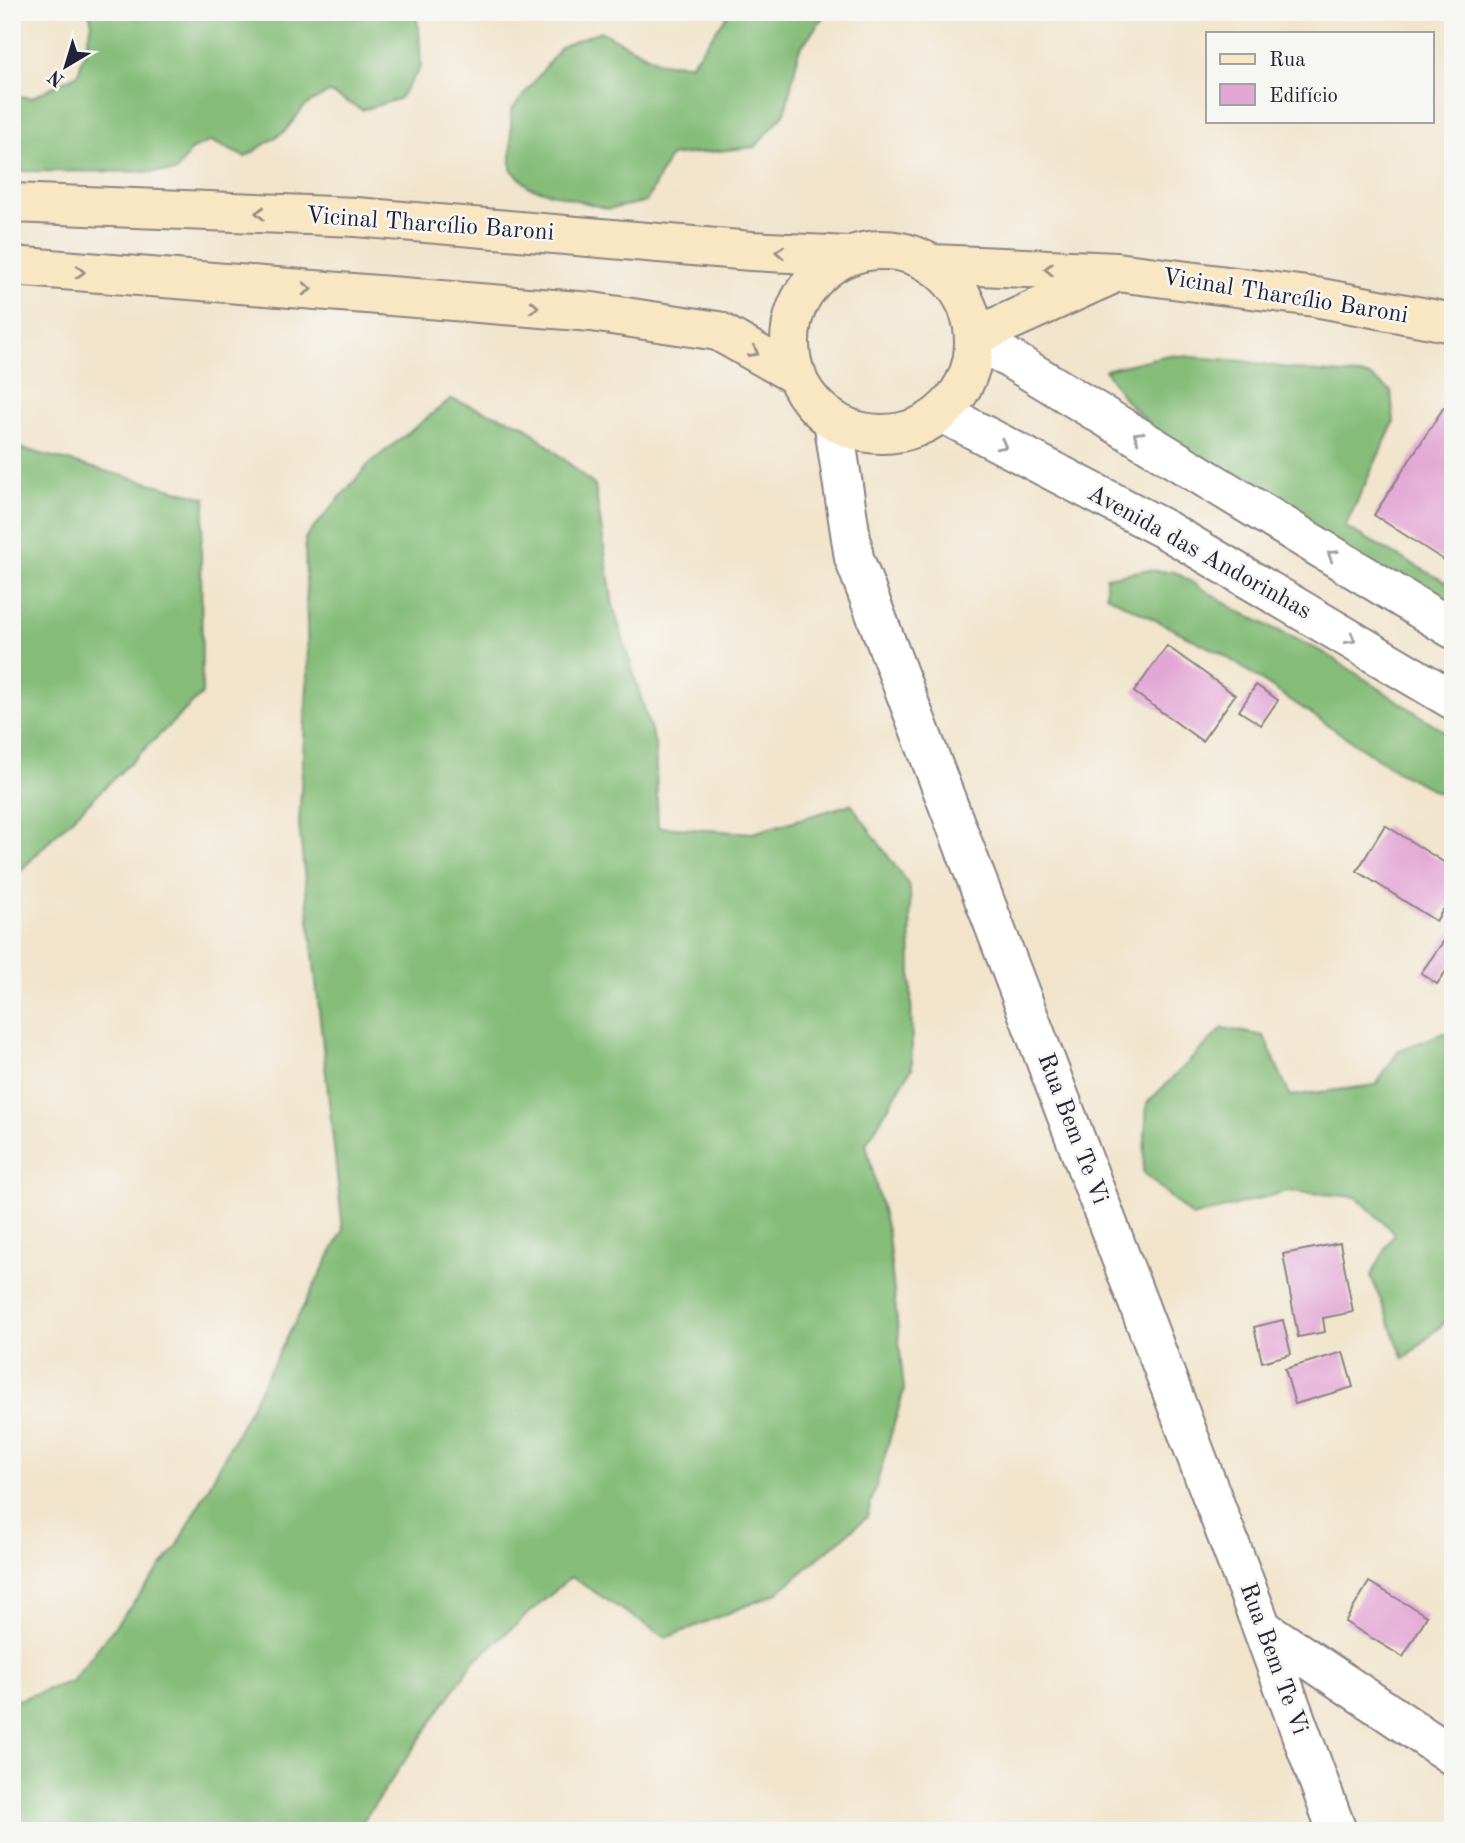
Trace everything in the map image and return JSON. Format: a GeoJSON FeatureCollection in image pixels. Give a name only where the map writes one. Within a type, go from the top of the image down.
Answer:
{"type":"FeatureCollection","features":[{"type":"Feature","properties":{"kind":"main road","name":"Vicinal Tharcílio Baroni"},"geometry":{"type":"LineString","coordinates":[[12,203],[356,217],[751,251],[848,256]]}},
{"type":"Feature","properties":{"kind":"main road"},"geometry":{"type":"LineString","coordinates":[[876,250],[905,253],[932,264],[953,284],[968,308],[974,337],[972,365],[961,391],[942,413],[917,428],[889,434],[859,432],[833,420],[811,401],[797,376],[790,348],[793,319],[804,293],[823,271],[848,256],[876,250]]}},
{"type":"Feature","properties":{"kind":"main road","name":"Vicinal Tharcílio Baroni"},"geometry":{"type":"LineString","coordinates":[[932,264],[1117,272],[1315,297],[1453,323]]}},
{"type":"Feature","properties":{"kind":"main road"},"geometry":{"type":"LineString","coordinates":[[12,267],[592,312],[718,331],[797,376]]}},
{"type":"Feature","properties":{"kind":"main road"},"geometry":{"type":"LineString","coordinates":[[974,337],[1117,272]]}},
{"type":"Feature","properties":{"kind":"street"},"geometry":{"type":"LineString","coordinates":[[974,337],[1453,629]]}},
{"type":"Feature","properties":{"kind":"street","name":"Avenida das Andorinhas"},"geometry":{"type":"LineString","coordinates":[[942,413],[1166,530],[1453,700]]}},
{"type":"Feature","properties":{"kind":"street","name":"Rua Bem Te Vi"},"geometry":{"type":"LineString","coordinates":[[833,420],[854,558],[1337,1831]]}},
{"type":"Feature","properties":{"kind":"street"},"geometry":{"type":"LineString","coordinates":[[1262,1628],[1453,1756]]}},
{"type":"Feature","properties":{"kind":"green space"},"geometry":{"type":"Polygon","coordinates":[[[89,12],[415,12],[419,28],[421,67],[399,99],[362,110],[329,92],[305,106],[285,131],[245,157],[211,141],[192,149],[176,172],[12,171],[12,95],[31,98],[78,74],[92,23],[89,12]]]}},
{"type":"Feature","properties":{"kind":"green space"},"geometry":{"type":"Polygon","coordinates":[[[730,12],[827,12],[799,50],[785,113],[755,147],[670,156],[646,202],[608,209],[529,187],[511,169],[511,111],[562,46],[600,31],[661,63],[691,64],[730,12]]]}},
{"type":"Feature","properties":{"kind":"green space"},"geometry":{"type":"Polygon","coordinates":[[[1168,355],[1369,376],[1391,391],[1394,422],[1345,527],[1453,586],[1453,618],[1163,438],[1126,401],[1105,370],[1168,355]]]}},
{"type":"Feature","properties":{"kind":"green space"},"geometry":{"type":"Polygon","coordinates":[[[451,399],[524,425],[595,486],[613,606],[655,744],[658,827],[753,833],[851,804],[910,887],[912,1068],[866,1144],[888,1235],[904,1390],[867,1517],[776,1594],[666,1638],[571,1577],[474,1661],[356,1831],[12,1831],[12,1702],[72,1681],[177,1547],[343,1231],[299,825],[308,670],[305,538],[369,464],[451,399]]]}},
{"type":"Feature","properties":{"kind":"green space"},"geometry":{"type":"Polygon","coordinates":[[[12,446],[206,498],[201,544],[202,694],[12,880],[12,446]]]}},
{"type":"Feature","properties":{"kind":"green space"},"geometry":{"type":"Polygon","coordinates":[[[1145,570],[1175,572],[1240,612],[1325,653],[1453,737],[1453,800],[1398,772],[1222,654],[1106,595],[1106,577],[1145,570]]]}},
{"type":"Feature","properties":{"kind":"green space"},"geometry":{"type":"Polygon","coordinates":[[[1223,1028],[1264,1036],[1290,1096],[1376,1085],[1399,1050],[1453,1030],[1453,1315],[1404,1359],[1371,1276],[1394,1233],[1357,1197],[1287,1191],[1192,1217],[1143,1172],[1147,1103],[1223,1028]]]}},
{"type":"Feature","properties":{"kind":"building"},"geometry":{"type":"Polygon","coordinates":[[[1444,407],[1453,412],[1453,566],[1374,515],[1444,407]]]}},
{"type":"Feature","properties":{"kind":"building"},"geometry":{"type":"Polygon","coordinates":[[[1167,646],[1235,695],[1202,741],[1134,692],[1167,646]]]}},
{"type":"Feature","properties":{"kind":"building"},"geometry":{"type":"Polygon","coordinates":[[[1256,685],[1278,700],[1261,725],[1239,711],[1256,685]]]}},
{"type":"Feature","properties":{"kind":"building"},"geometry":{"type":"Polygon","coordinates":[[[1385,825],[1453,868],[1453,894],[1436,921],[1357,871],[1385,825]]]}},
{"type":"Feature","properties":{"kind":"building"},"geometry":{"type":"Polygon","coordinates":[[[1453,928],[1453,961],[1437,984],[1421,973],[1453,928]]]}},
{"type":"Feature","properties":{"kind":"building"},"geometry":{"type":"Polygon","coordinates":[[[1340,1243],[1353,1312],[1323,1318],[1325,1332],[1298,1337],[1283,1254],[1340,1243]]]}},
{"type":"Feature","properties":{"kind":"building"},"geometry":{"type":"Polygon","coordinates":[[[1283,1320],[1291,1354],[1262,1362],[1254,1327],[1283,1320]]]}},
{"type":"Feature","properties":{"kind":"building"},"geometry":{"type":"Polygon","coordinates":[[[1343,1352],[1353,1387],[1295,1404],[1285,1369],[1343,1352]]]}},
{"type":"Feature","properties":{"kind":"building"},"geometry":{"type":"Polygon","coordinates":[[[1369,1582],[1427,1616],[1403,1657],[1345,1622],[1369,1582]]]}}]}
